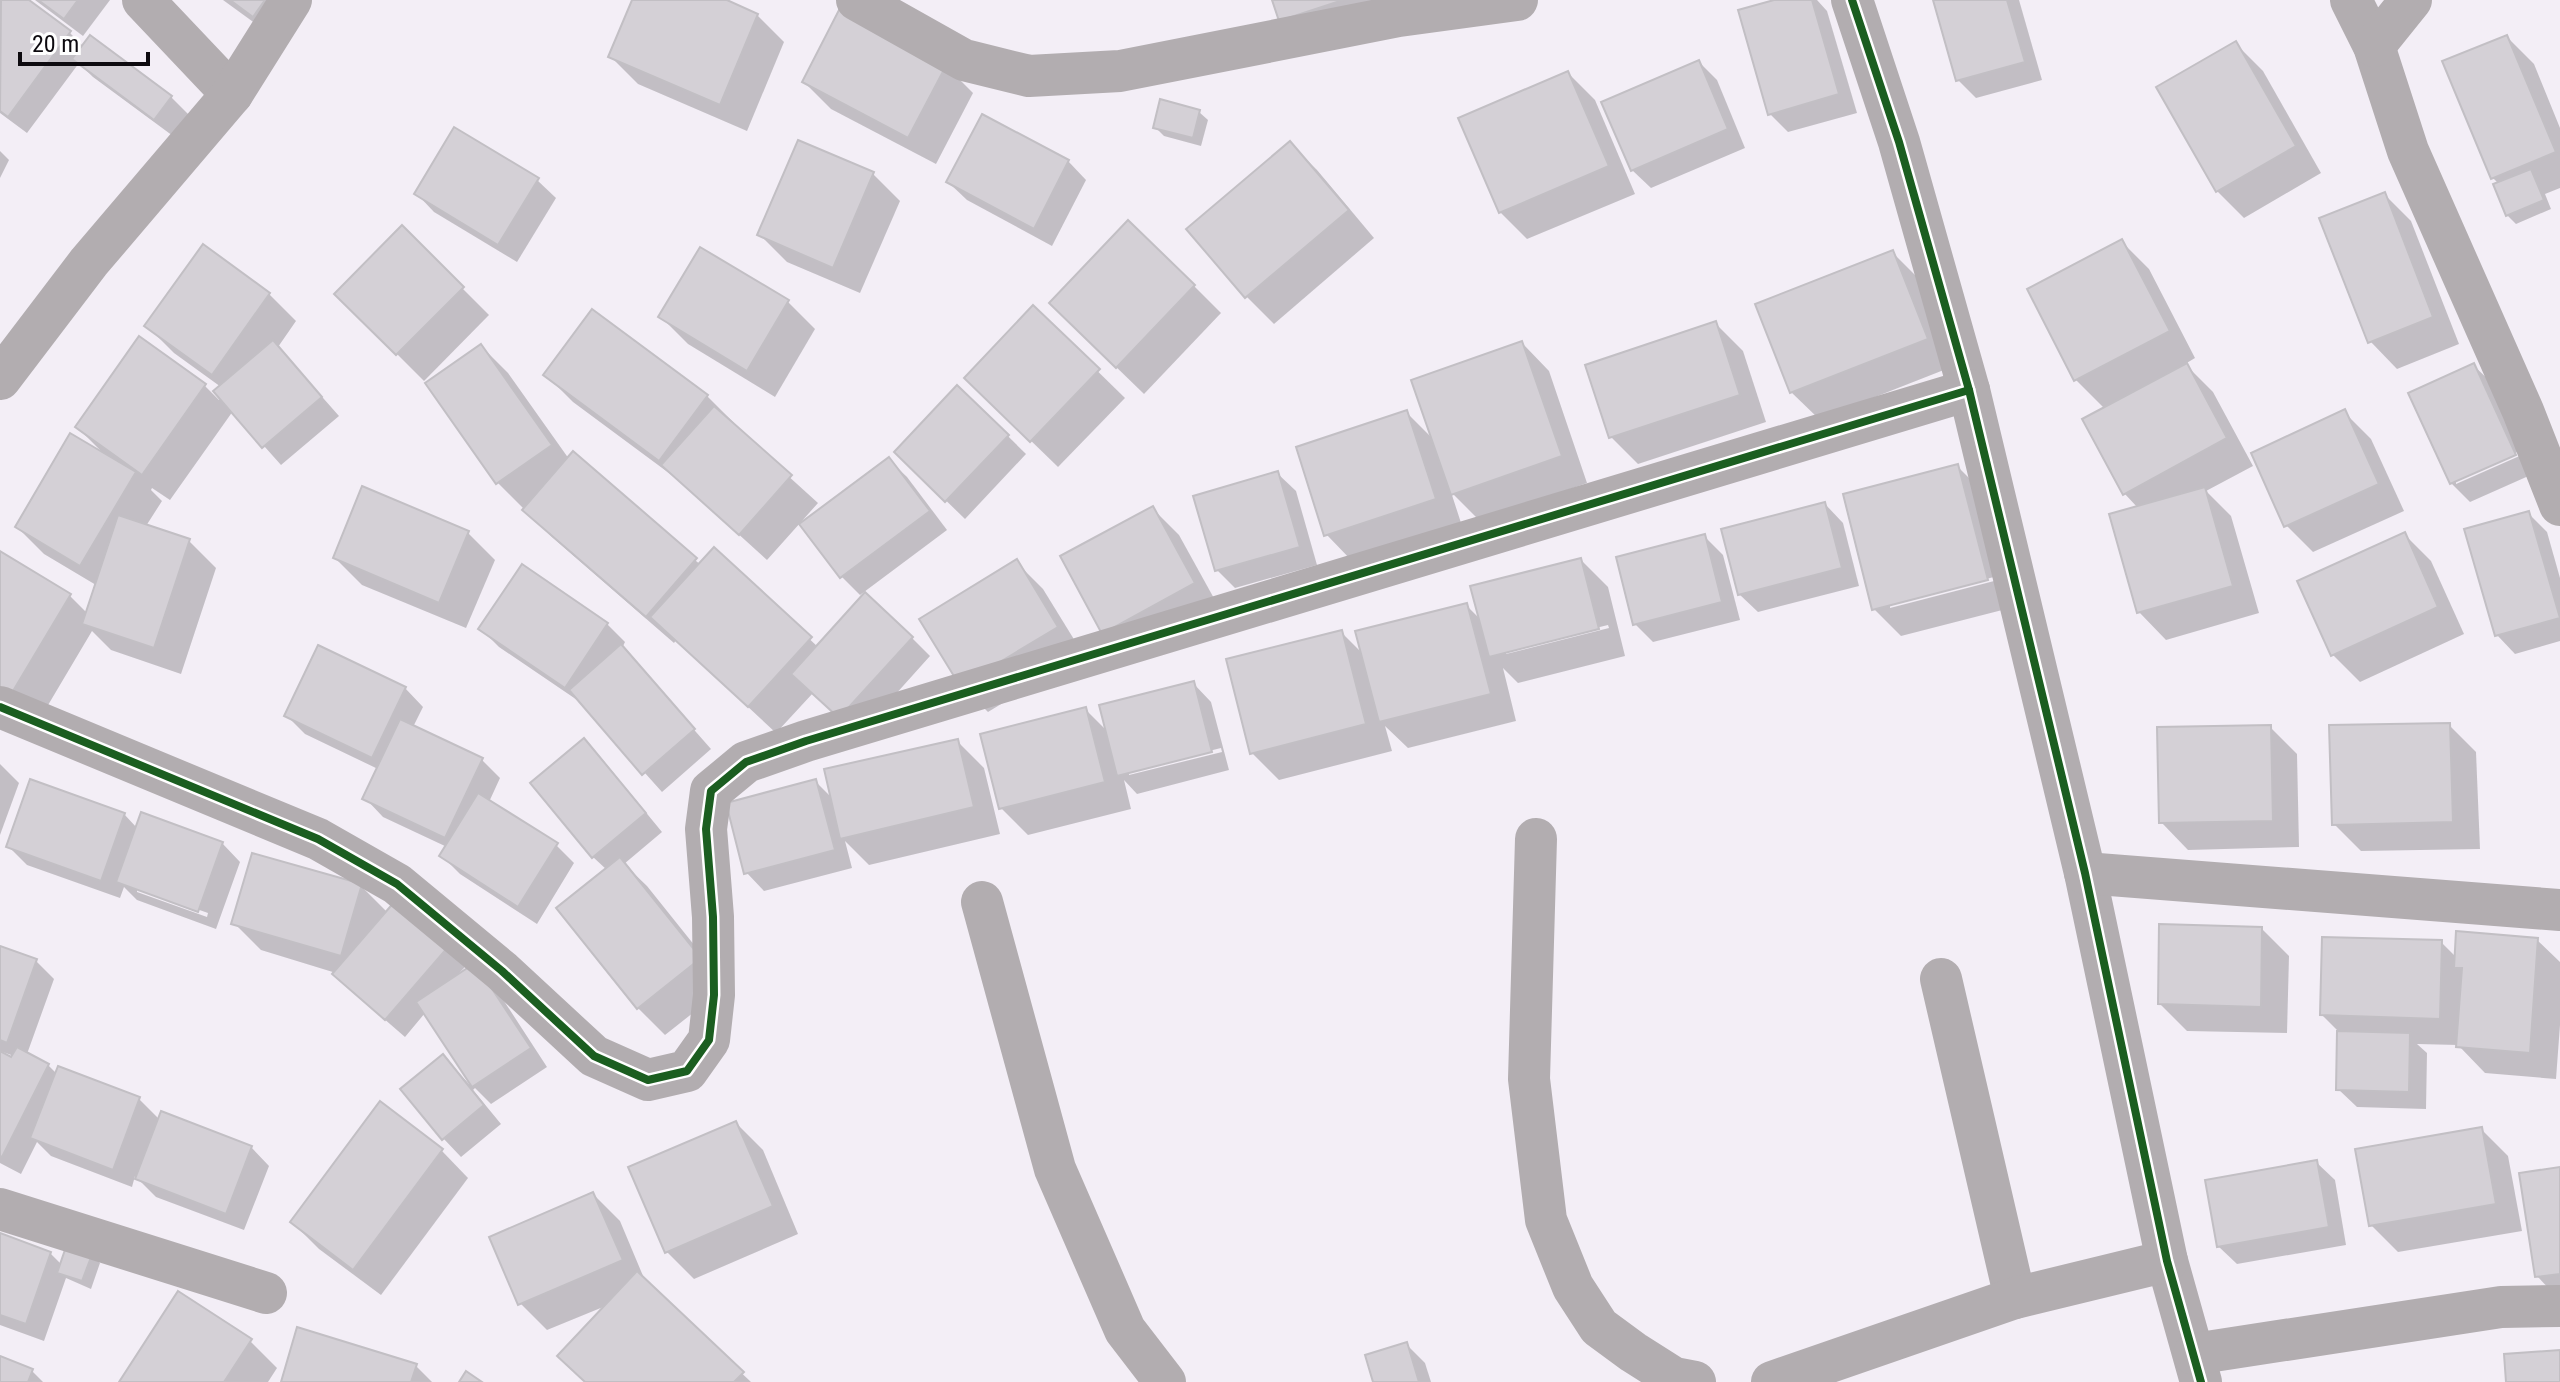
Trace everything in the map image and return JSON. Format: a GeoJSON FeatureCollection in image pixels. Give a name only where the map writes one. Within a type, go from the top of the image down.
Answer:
{"type":"FeatureCollection","features":[{"type":"Feature","properties":{"kind":"street"},"geometry":{"type":"LineString","coordinates":[[143,0],[232,94]]}},
{"type":"Feature","properties":{"kind":"street"},"geometry":{"type":"LineString","coordinates":[[0,379],[89,262],[232,94],[291,0]]}},
{"type":"Feature","properties":{"kind":"street"},"geometry":{"type":"LineString","coordinates":[[857,0],[964,60],[1029,76],[1120,71],[1399,16],[1517,0]]}},
{"type":"Feature","properties":{"kind":"street"},"geometry":{"type":"LineString","coordinates":[[1852,0],[1899,142],[1969,390],[2085,873],[2167,1261],[2198,1368],[2501,1307],[2560,1306]]}},
{"type":"Feature","properties":{"kind":"street"},"geometry":{"type":"LineString","coordinates":[[2351,0],[2374,46],[2408,151],[2523,411],[2560,505]]}},
{"type":"Feature","properties":{"kind":"street"},"geometry":{"type":"LineString","coordinates":[[2374,46],[2411,0]]}},
{"type":"Feature","properties":{"kind":"street"},"geometry":{"type":"LineString","coordinates":[[0,707],[318,839],[397,884],[502,971],[594,1056],[648,1080],[687,1071],[709,1040],[714,995],[713,917],[706,829],[711,791],[746,762],[806,741],[1969,390]]}},
{"type":"Feature","properties":{"kind":"street"},"geometry":{"type":"LineString","coordinates":[[1536,839],[1529,1079],[1546,1220],[1573,1287],[1599,1327],[1674,1378],[1695,1382]]}},
{"type":"Feature","properties":{"kind":"street"},"geometry":{"type":"LineString","coordinates":[[2085,873],[2560,910]]}},
{"type":"Feature","properties":{"kind":"street"},"geometry":{"type":"LineString","coordinates":[[982,902],[1055,1169],[1125,1330],[1165,1382]]}},
{"type":"Feature","properties":{"kind":"street"},"geometry":{"type":"LineString","coordinates":[[1941,979],[2015,1298]]}},
{"type":"Feature","properties":{"kind":"street"},"geometry":{"type":"LineString","coordinates":[[0,1209],[266,1293]]}},
{"type":"Feature","properties":{"kind":"street"},"geometry":{"type":"LineString","coordinates":[[1772,1382],[2015,1298],[2167,1261]]}},
{"type":"Feature","properties":{"kind":"building"},"geometry":{"type":"Polygon","coordinates":[[[1,0],[29,0],[71,31],[8,117],[0,111],[1,0]]]}},
{"type":"Feature","properties":{"kind":"building"},"geometry":{"type":"Polygon","coordinates":[[[38,0],[78,0],[64,19],[38,0]]]}},
{"type":"Feature","properties":{"kind":"building"},"geometry":{"type":"Polygon","coordinates":[[[230,0],[265,0],[253,17],[230,0]]]}},
{"type":"Feature","properties":{"kind":"building"},"geometry":{"type":"Polygon","coordinates":[[[632,0],[727,0],[758,14],[720,105],[608,57],[632,0]]]}},
{"type":"Feature","properties":{"kind":"building"},"geometry":{"type":"Polygon","coordinates":[[[1272,0],[1343,0],[1279,21],[1272,0]]]}},
{"type":"Feature","properties":{"kind":"building"},"geometry":{"type":"Polygon","coordinates":[[[1774,0],[1812,0],[1839,94],[1768,115],[1738,10],[1774,0]]]}},
{"type":"Feature","properties":{"kind":"building"},"geometry":{"type":"Polygon","coordinates":[[[1933,0],[2007,0],[2025,62],[1956,81],[1933,0]]]}},
{"type":"Feature","properties":{"kind":"building"},"geometry":{"type":"Polygon","coordinates":[[[840,8],[947,64],[908,138],[802,82],[840,8]]]}},
{"type":"Feature","properties":{"kind":"building"},"geometry":{"type":"Polygon","coordinates":[[[90,35],[172,96],[154,120],[72,59],[90,35]]]}},
{"type":"Feature","properties":{"kind":"building"},"geometry":{"type":"Polygon","coordinates":[[[2507,35],[2556,152],[2491,179],[2442,61],[2507,35]]]}},
{"type":"Feature","properties":{"kind":"building"},"geometry":{"type":"Polygon","coordinates":[[[2236,41],[2296,146],[2216,192],[2156,87],[2236,41]]]}},
{"type":"Feature","properties":{"kind":"building"},"geometry":{"type":"Polygon","coordinates":[[[1699,60],[1728,129],[1631,171],[1601,102],[1699,60]]]}},
{"type":"Feature","properties":{"kind":"building"},"geometry":{"type":"Polygon","coordinates":[[[1568,71],[1609,166],[1499,213],[1458,118],[1568,71]]]}},
{"type":"Feature","properties":{"kind":"building"},"geometry":{"type":"Polygon","coordinates":[[[1160,99],[1200,110],[1193,138],[1153,128],[1160,99]]]}},
{"type":"Feature","properties":{"kind":"building"},"geometry":{"type":"Polygon","coordinates":[[[982,114],[1069,160],[1034,229],[946,182],[982,114]]]}},
{"type":"Feature","properties":{"kind":"building"},"geometry":{"type":"Polygon","coordinates":[[[454,127],[539,178],[498,245],[414,194],[454,127]]]}},
{"type":"Feature","properties":{"kind":"building"},"geometry":{"type":"Polygon","coordinates":[[[798,140],[874,172],[833,268],[757,235],[798,140]]]}},
{"type":"Feature","properties":{"kind":"building"},"geometry":{"type":"Polygon","coordinates":[[[1290,141],[1349,210],[1245,298],[1186,229],[1290,141]]]}},
{"type":"Feature","properties":{"kind":"building"},"geometry":{"type":"Polygon","coordinates":[[[2531,169],[2544,200],[2506,216],[2493,184],[2531,169]]]}},
{"type":"Feature","properties":{"kind":"building"},"geometry":{"type":"Polygon","coordinates":[[[2385,192],[2433,317],[2368,343],[2319,218],[2385,192]]]}},
{"type":"Feature","properties":{"kind":"building"},"geometry":{"type":"Polygon","coordinates":[[[1128,220],[1195,285],[1116,368],[1049,303],[1128,220]]]}},
{"type":"Feature","properties":{"kind":"building"},"geometry":{"type":"Polygon","coordinates":[[[402,225],[464,287],[396,355],[334,294],[402,225]]]}},
{"type":"Feature","properties":{"kind":"building"},"geometry":{"type":"Polygon","coordinates":[[[2122,239],[2170,331],[2074,381],[2027,289],[2122,239]]]}},
{"type":"Feature","properties":{"kind":"building"},"geometry":{"type":"Polygon","coordinates":[[[203,244],[270,293],[212,375],[144,326],[203,244]]]}},
{"type":"Feature","properties":{"kind":"building"},"geometry":{"type":"Polygon","coordinates":[[[700,247],[789,300],[747,371],[658,317],[700,247]]]}},
{"type":"Feature","properties":{"kind":"building"},"geometry":{"type":"Polygon","coordinates":[[[1893,250],[1928,339],[1790,393],[1755,304],[1893,250]]]}},
{"type":"Feature","properties":{"kind":"building"},"geometry":{"type":"Polygon","coordinates":[[[1033,305],[1100,369],[1030,442],[964,378],[1033,305]]]}},
{"type":"Feature","properties":{"kind":"building"},"geometry":{"type":"Polygon","coordinates":[[[592,309],[708,395],[659,461],[543,375],[592,309]]]}},
{"type":"Feature","properties":{"kind":"building"},"geometry":{"type":"Polygon","coordinates":[[[1716,321],[1740,395],[1609,438],[1585,365],[1716,321]]]}},
{"type":"Feature","properties":{"kind":"building"},"geometry":{"type":"Polygon","coordinates":[[[139,336],[206,384],[142,475],[75,427],[139,336]]]}},
{"type":"Feature","properties":{"kind":"building"},"geometry":{"type":"Polygon","coordinates":[[[273,340],[322,397],[262,448],[213,391],[273,340]]]}},
{"type":"Feature","properties":{"kind":"building"},"geometry":{"type":"Polygon","coordinates":[[[1522,341],[1562,456],[1451,495],[1411,380],[1522,341]]]}},
{"type":"Feature","properties":{"kind":"building"},"geometry":{"type":"Polygon","coordinates":[[[481,344],[552,445],[496,484],[425,383],[481,344]]]}},
{"type":"Feature","properties":{"kind":"building"},"geometry":{"type":"Polygon","coordinates":[[[2187,363],[2227,438],[2123,495],[2082,419],[2187,363]]]}},
{"type":"Feature","properties":{"kind":"building"},"geometry":{"type":"Polygon","coordinates":[[[2474,363],[2516,455],[2450,484],[2408,393],[2474,363]]]}},
{"type":"Feature","properties":{"kind":"building"},"geometry":{"type":"Polygon","coordinates":[[[957,385],[1009,435],[945,502],[894,452],[957,385]]]}},
{"type":"Feature","properties":{"kind":"building"},"geometry":{"type":"Polygon","coordinates":[[[714,406],[792,475],[739,535],[661,465],[714,406]]]}},
{"type":"Feature","properties":{"kind":"building"},"geometry":{"type":"Polygon","coordinates":[[[2345,409],[2379,484],[2284,527],[2251,453],[2345,409]]]}},
{"type":"Feature","properties":{"kind":"building"},"geometry":{"type":"Polygon","coordinates":[[[1407,410],[1436,499],[1324,536],[1296,447],[1407,410]]]}},
{"type":"Feature","properties":{"kind":"building"},"geometry":{"type":"Polygon","coordinates":[[[70,433],[136,472],[80,566],[15,527],[70,433]]]}},
{"type":"Feature","properties":{"kind":"building"},"geometry":{"type":"Polygon","coordinates":[[[573,451],[697,558],[646,617],[522,510],[573,451]]]}},
{"type":"Feature","properties":{"kind":"building"},"geometry":{"type":"Polygon","coordinates":[[[889,457],[930,511],[840,578],[799,524],[889,457]]]}},
{"type":"Feature","properties":{"kind":"building"},"geometry":{"type":"Polygon","coordinates":[[[1958,464],[1988,580],[1872,610],[1843,494],[1958,464]]]}},
{"type":"Feature","properties":{"kind":"building"},"geometry":{"type":"Polygon","coordinates":[[[1278,471],[1300,547],[1215,571],[1193,496],[1278,471]]]}},
{"type":"Feature","properties":{"kind":"building"},"geometry":{"type":"Polygon","coordinates":[[[362,486],[469,531],[439,603],[333,558],[362,486]]]}},
{"type":"Feature","properties":{"kind":"building"},"geometry":{"type":"Polygon","coordinates":[[[2205,487],[2233,586],[2137,613],[2109,514],[2205,487]]]}},
{"type":"Feature","properties":{"kind":"building"},"geometry":{"type":"Polygon","coordinates":[[[1825,502],[1842,568],[1738,595],[1721,529],[1825,502]]]}},
{"type":"Feature","properties":{"kind":"building"},"geometry":{"type":"Polygon","coordinates":[[[1153,506],[1195,583],[1102,634],[1060,556],[1153,506]]]}},
{"type":"Feature","properties":{"kind":"building"},"geometry":{"type":"Polygon","coordinates":[[[2529,511],[2560,618],[2495,636],[2464,529],[2529,511]]]}},
{"type":"Feature","properties":{"kind":"building"},"geometry":{"type":"Polygon","coordinates":[[[118,515],[190,539],[154,648],[82,624],[118,515]]]}},
{"type":"Feature","properties":{"kind":"building"},"geometry":{"type":"Polygon","coordinates":[[[2405,532],[2438,607],[2331,656],[2297,581],[2405,532]]]}},
{"type":"Feature","properties":{"kind":"building"},"geometry":{"type":"Polygon","coordinates":[[[1705,534],[1722,602],[1633,625],[1616,557],[1705,534]]]}},
{"type":"Feature","properties":{"kind":"building"},"geometry":{"type":"Polygon","coordinates":[[[714,547],[812,637],[748,707],[650,617],[714,547]]]}},
{"type":"Feature","properties":{"kind":"building"},"geometry":{"type":"Polygon","coordinates":[[[0,551],[71,594],[10,696],[0,690],[0,551]]]}},
{"type":"Feature","properties":{"kind":"building"},"geometry":{"type":"Polygon","coordinates":[[[1581,558],[1599,629],[1489,657],[1470,586],[1581,558]]]}},
{"type":"Feature","properties":{"kind":"building"},"geometry":{"type":"Polygon","coordinates":[[[1017,559],[1058,627],[960,686],[919,619],[1017,559]]]}},
{"type":"Feature","properties":{"kind":"building"},"geometry":{"type":"Polygon","coordinates":[[[522,564],[608,623],[565,688],[478,629],[522,564]]]}},
{"type":"Feature","properties":{"kind":"building"},"geometry":{"type":"Polygon","coordinates":[[[865,592],[913,637],[839,718],[791,674],[865,592]]]}},
{"type":"Feature","properties":{"kind":"building"},"geometry":{"type":"Polygon","coordinates":[[[1467,603],[1491,694],[1379,722],[1355,631],[1467,603]]]}},
{"type":"Feature","properties":{"kind":"building"},"geometry":{"type":"Polygon","coordinates":[[[1342,630],[1366,724],[1250,754],[1226,659],[1342,630]]]}},
{"type":"Feature","properties":{"kind":"building"},"geometry":{"type":"Polygon","coordinates":[[[621,644],[695,729],[642,775],[569,690],[621,644]]]}},
{"type":"Feature","properties":{"kind":"building"},"geometry":{"type":"Polygon","coordinates":[[[318,645],[406,687],[372,758],[284,716],[318,645]]]}},
{"type":"Feature","properties":{"kind":"building"},"geometry":{"type":"Polygon","coordinates":[[[1194,681],[1212,752],[1117,776],[1099,705],[1194,681]]]}},
{"type":"Feature","properties":{"kind":"building"},"geometry":{"type":"Polygon","coordinates":[[[1086,707],[1105,782],[999,809],[980,734],[1086,707]]]}},
{"type":"Feature","properties":{"kind":"building"},"geometry":{"type":"Polygon","coordinates":[[[400,719],[483,758],[445,838],[362,799],[400,719]]]}},
{"type":"Feature","properties":{"kind":"building"},"geometry":{"type":"Polygon","coordinates":[[[2450,723],[2453,822],[2332,825],[2329,725],[2450,723]]]}},
{"type":"Feature","properties":{"kind":"building"},"geometry":{"type":"Polygon","coordinates":[[[2271,725],[2273,821],[2159,823],[2157,727],[2271,725]]]}},
{"type":"Feature","properties":{"kind":"building"},"geometry":{"type":"Polygon","coordinates":[[[584,738],[646,813],[592,858],[530,783],[584,738]]]}},
{"type":"Feature","properties":{"kind":"building"},"geometry":{"type":"Polygon","coordinates":[[[958,739],[974,807],[840,839],[824,769],[958,739]]]}},
{"type":"Feature","properties":{"kind":"building"},"geometry":{"type":"Polygon","coordinates":[[[30,779],[125,813],[101,881],[6,847],[30,779]]]}},
{"type":"Feature","properties":{"kind":"building"},"geometry":{"type":"Polygon","coordinates":[[[816,779],[835,850],[744,874],[726,803],[816,779]]]}},
{"type":"Feature","properties":{"kind":"building"},"geometry":{"type":"Polygon","coordinates":[[[478,793],[558,843],[518,907],[439,856],[478,793]]]}},
{"type":"Feature","properties":{"kind":"building"},"geometry":{"type":"Polygon","coordinates":[[[141,812],[223,842],[198,912],[116,882],[141,812]]]}},
{"type":"Feature","properties":{"kind":"building"},"geometry":{"type":"Polygon","coordinates":[[[252,853],[362,884],[341,956],[231,924],[252,853]]]}},
{"type":"Feature","properties":{"kind":"building"},"geometry":{"type":"Polygon","coordinates":[[[620,857],[701,958],[637,1009],[556,908],[620,857]]]}},
{"type":"Feature","properties":{"kind":"building"},"geometry":{"type":"Polygon","coordinates":[[[396,900],[449,946],[385,1020],[332,974],[396,900]]]}},
{"type":"Feature","properties":{"kind":"building"},"geometry":{"type":"Polygon","coordinates":[[[2159,924],[2262,927],[2261,1007],[2158,1004],[2159,924]]]}},
{"type":"Feature","properties":{"kind":"building"},"geometry":{"type":"Polygon","coordinates":[[[2456,931],[2538,938],[2530,1053],[2456,1047],[2462,968],[2454,968],[2456,931]]]}},
{"type":"Feature","properties":{"kind":"building"},"geometry":{"type":"Polygon","coordinates":[[[2322,937],[2442,940],[2440,1019],[2320,1015],[2322,937]]]}},
{"type":"Feature","properties":{"kind":"building"},"geometry":{"type":"Polygon","coordinates":[[[0,946],[37,959],[7,1043],[0,1040],[0,946]]]}},
{"type":"Feature","properties":{"kind":"building"},"geometry":{"type":"Polygon","coordinates":[[[475,963],[531,1048],[472,1087],[416,1002],[475,963]]]}},
{"type":"Feature","properties":{"kind":"building"},"geometry":{"type":"Polygon","coordinates":[[[2337,1031],[2410,1033],[2409,1092],[2336,1090],[2337,1031]]]}},
{"type":"Feature","properties":{"kind":"building"},"geometry":{"type":"Polygon","coordinates":[[[17,1047],[49,1064],[2,1157],[0,1051],[11,1057],[17,1047]]]}},
{"type":"Feature","properties":{"kind":"building"},"geometry":{"type":"Polygon","coordinates":[[[443,1054],[484,1105],[442,1140],[400,1089],[443,1054]]]}},
{"type":"Feature","properties":{"kind":"building"},"geometry":{"type":"Polygon","coordinates":[[[58,1066],[140,1097],[113,1170],[30,1138],[58,1066]]]}},
{"type":"Feature","properties":{"kind":"building"},"geometry":{"type":"Polygon","coordinates":[[[380,1101],[443,1149],[353,1270],[290,1222],[380,1101]]]}},
{"type":"Feature","properties":{"kind":"building"},"geometry":{"type":"Polygon","coordinates":[[[161,1111],[252,1146],[226,1214],[135,1179],[161,1111]]]}},
{"type":"Feature","properties":{"kind":"building"},"geometry":{"type":"Polygon","coordinates":[[[736,1121],[773,1206],[665,1253],[628,1167],[736,1121]]]}},
{"type":"Feature","properties":{"kind":"building"},"geometry":{"type":"Polygon","coordinates":[[[2482,1127],[2496,1204],[2369,1226],[2355,1149],[2482,1127]]]}},
{"type":"Feature","properties":{"kind":"building"},"geometry":{"type":"Polygon","coordinates":[[[2317,1160],[2329,1227],[2217,1247],[2205,1180],[2317,1160]]]}},
{"type":"Feature","properties":{"kind":"building"},"geometry":{"type":"Polygon","coordinates":[[[2560,1167],[2560,1274],[2535,1277],[2519,1173],[2560,1167]]]}},
{"type":"Feature","properties":{"kind":"building"},"geometry":{"type":"Polygon","coordinates":[[[593,1192],[623,1260],[518,1305],[489,1237],[593,1192]]]}},
{"type":"Feature","properties":{"kind":"building"},"geometry":{"type":"Polygon","coordinates":[[[0,1233],[51,1252],[26,1324],[0,1315],[0,1233]]]}},
{"type":"Feature","properties":{"kind":"building"},"geometry":{"type":"Polygon","coordinates":[[[67,1244],[93,1252],[82,1281],[57,1273],[67,1244]]]}},
{"type":"Feature","properties":{"kind":"building"},"geometry":{"type":"Polygon","coordinates":[[[637,1271],[744,1372],[734,1382],[585,1382],[557,1356],[637,1271]]]}},
{"type":"Feature","properties":{"kind":"building"},"geometry":{"type":"Polygon","coordinates":[[[178,1291],[252,1339],[224,1382],[119,1382],[178,1291]]]}},
{"type":"Feature","properties":{"kind":"building"},"geometry":{"type":"Polygon","coordinates":[[[297,1327],[417,1364],[411,1382],[281,1382],[297,1327]]]}},
{"type":"Feature","properties":{"kind":"building"},"geometry":{"type":"Polygon","coordinates":[[[1407,1342],[1419,1382],[1373,1382],[1365,1355],[1407,1342]]]}},
{"type":"Feature","properties":{"kind":"building"},"geometry":{"type":"Polygon","coordinates":[[[2560,1350],[2560,1382],[2506,1382],[2504,1354],[2560,1350]]]}},
{"type":"Feature","properties":{"kind":"building"},"geometry":{"type":"Polygon","coordinates":[[[0,1356],[33,1369],[28,1382],[0,1382],[0,1356]]]}},
{"type":"Feature","properties":{"kind":"building"},"geometry":{"type":"Polygon","coordinates":[[[466,1371],[482,1382],[459,1382],[466,1371]]]}},
{"type":"Feature","properties":{"kind":"cycle path"},"geometry":{"type":"LineString","coordinates":[[1852,0],[1899,142],[1969,390],[2085,873],[2167,1261],[2201,1382]]}},
{"type":"Feature","properties":{"kind":"cycle path"},"geometry":{"type":"LineString","coordinates":[[0,707],[318,839],[397,884],[502,971],[594,1056],[648,1080],[687,1071],[709,1040],[714,995],[713,917],[706,829],[711,791],[746,762],[806,741],[1969,390]]}}]}
